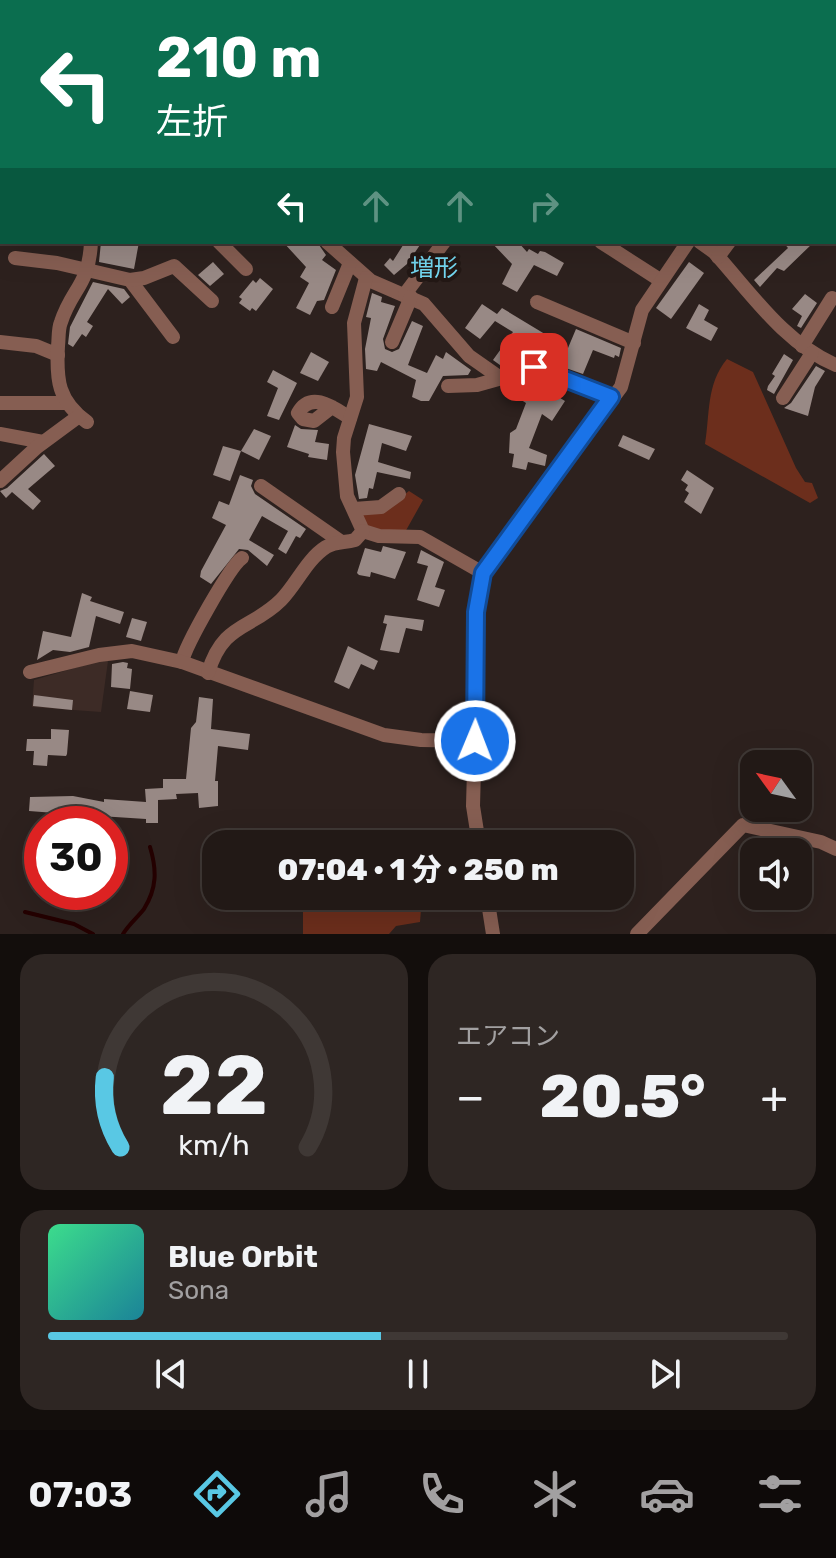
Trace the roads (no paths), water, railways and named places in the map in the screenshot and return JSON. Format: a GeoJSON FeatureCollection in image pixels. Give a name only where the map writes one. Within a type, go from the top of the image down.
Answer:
{"type":"FeatureCollection","features":[{"type":"Feature","properties":{"kind":"street"},"geometry":{"type":"LineString","coordinates":[[0,481],[43,442],[83,419],[66,403],[58,387],[58,355],[62,319],[88,272],[91,244]]}},
{"type":"Feature","properties":{"kind":"street"},"geometry":{"type":"LineString","coordinates":[[221,244],[246,269]]}},
{"type":"Feature","properties":{"kind":"street"},"geometry":{"type":"LineString","coordinates":[[329,244],[366,278],[408,295],[433,312],[469,356],[502,378]]}},
{"type":"Feature","properties":{"kind":"street"},"geometry":{"type":"LineString","coordinates":[[392,342],[408,295],[443,244]]}},
{"type":"Feature","properties":{"kind":"street"},"geometry":{"type":"LineString","coordinates":[[604,244],[660,280]]}},
{"type":"Feature","properties":{"kind":"street"},"geometry":{"type":"LineString","coordinates":[[477,830],[473,806],[476,612],[483,573],[621,387],[642,310],[687,244]]}},
{"type":"Feature","properties":{"kind":"street"},"geometry":{"type":"LineString","coordinates":[[702,244],[783,329],[807,349],[836,365]]}},
{"type":"Feature","properties":{"kind":"street"},"geometry":{"type":"LineString","coordinates":[[718,257],[728,244]]}},
{"type":"Feature","properties":{"kind":"street"},"geometry":{"type":"LineString","coordinates":[[15,258],[57,263],[130,280],[174,266],[212,301]]}},
{"type":"Feature","properties":{"kind":"street"},"geometry":{"type":"LineString","coordinates":[[332,307],[350,263]]}},
{"type":"Feature","properties":{"kind":"street"},"geometry":{"type":"LineString","coordinates":[[363,531],[347,496],[343,452],[358,388],[354,323],[366,278]]}},
{"type":"Feature","properties":{"kind":"street"},"geometry":{"type":"LineString","coordinates":[[130,280],[173,337]]}},
{"type":"Feature","properties":{"kind":"street"},"geometry":{"type":"LineString","coordinates":[[783,398],[832,298]]}},
{"type":"Feature","properties":{"kind":"street"},"geometry":{"type":"LineString","coordinates":[[537,302],[634,343]]}},
{"type":"Feature","properties":{"kind":"street"},"geometry":{"type":"LineString","coordinates":[[0,342],[36,346],[58,355]]}},
{"type":"Feature","properties":{"kind":"street"},"geometry":{"type":"LineString","coordinates":[[448,386],[509,379],[534,367],[611,397]]}},
{"type":"Feature","properties":{"kind":"street"},"geometry":{"type":"LineString","coordinates":[[0,403],[66,403]]}},
{"type":"Feature","properties":{"kind":"street"},"geometry":{"type":"LineString","coordinates":[[332,407],[350,418]]}},
{"type":"Feature","properties":{"kind":"street"},"geometry":{"type":"LineString","coordinates":[[0,434],[43,442]]}},
{"type":"Feature","properties":{"kind":"street"},"geometry":{"type":"LineString","coordinates":[[261,486],[340,541]]}},
{"type":"Feature","properties":{"kind":"street"},"geometry":{"type":"LineString","coordinates":[[354,509],[381,507],[399,494]]}},
{"type":"Feature","properties":{"kind":"street"},"geometry":{"type":"LineString","coordinates":[[363,531],[379,536],[420,537],[483,573]]}},
{"type":"Feature","properties":{"kind":"street"},"geometry":{"type":"LineString","coordinates":[[208,673],[213,657],[227,637],[280,601],[321,550],[340,541],[355,540],[363,531]]}},
{"type":"Feature","properties":{"kind":"street"},"geometry":{"type":"LineString","coordinates":[[182,662],[186,648],[220,593],[228,572],[242,558]]}},
{"type":"Feature","properties":{"kind":"street"},"geometry":{"type":"LineString","coordinates":[[30,672],[99,655],[132,651],[182,662],[384,735],[421,740],[475,741]]}},
{"type":"Feature","properties":{"kind":"street"},"geometry":{"type":"LineString","coordinates":[[637,934],[743,825],[821,842],[836,849]]}},
{"type":"Feature","properties":{"kind":"street"},"geometry":{"type":"LineString","coordinates":[[489,910],[493,934]]}},
{"type":"Feature","properties":{"kind":"waterway"},"geometry":{"type":"LineString","coordinates":[[123,934],[144,909],[151,894],[155,871],[150,847]]}},
{"type":"Feature","properties":{"kind":"waterway"},"geometry":{"type":"LineString","coordinates":[[25,912],[74,924],[93,934]]}},
{"type":"Feature","properties":{"kind":"district","name":"増形"},"geometry":{"type":"Point","coordinates":[434,268]}}]}
